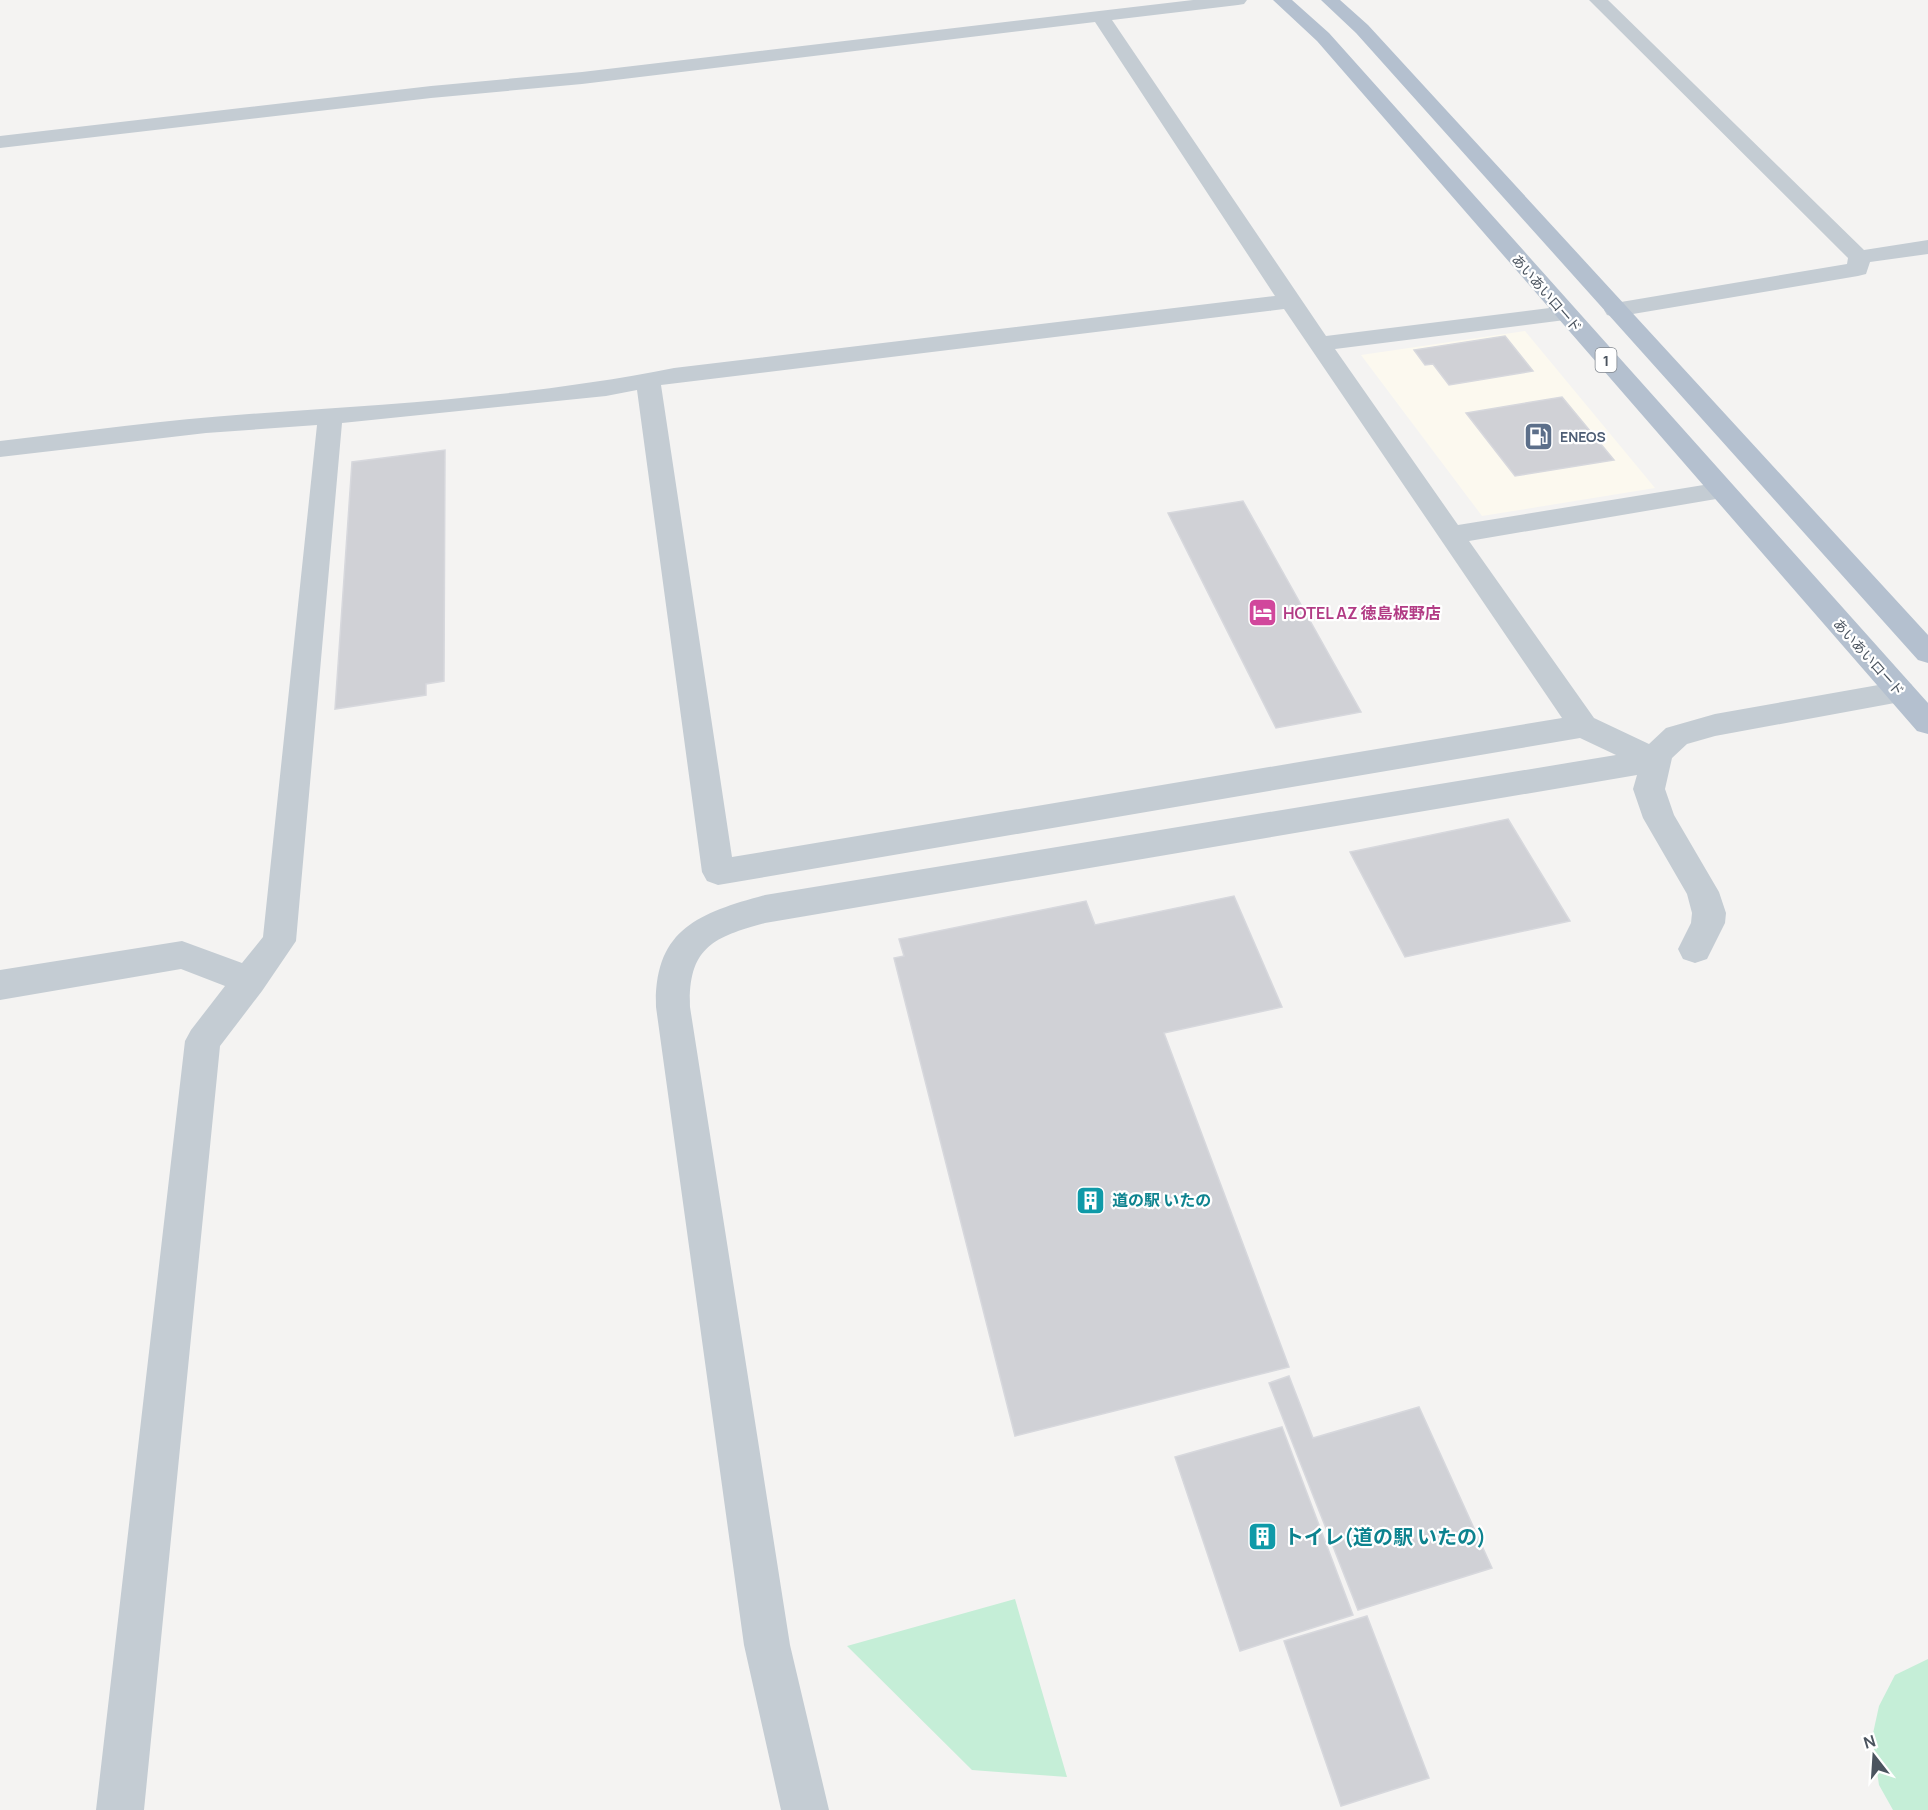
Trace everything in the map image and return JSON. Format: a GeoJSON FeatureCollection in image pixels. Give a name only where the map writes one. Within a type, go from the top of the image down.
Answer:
{"type":"FeatureCollection","features":[{"type":"Feature","properties":{"kind":"main road","name":"あいあいロード"},"geometry":{"type":"LineString","coordinates":[[1282,0],[1323,37],[1928,723]]}},
{"type":"Feature","properties":{"kind":"main road","name":"1"},"geometry":{"type":"LineString","coordinates":[[1330,0],[1362,29],[1928,653]]}},
{"type":"Feature","properties":{"kind":"street"},"geometry":{"type":"LineString","coordinates":[[0,141],[431,92],[582,78],[1111,11],[1238,0]]}},
{"type":"Feature","properties":{"kind":"street"},"geometry":{"type":"LineString","coordinates":[[1598,0],[1859,257]]}},
{"type":"Feature","properties":{"kind":"street"},"geometry":{"type":"LineString","coordinates":[[1111,11],[1290,301],[1322,344],[1583,726],[1655,760]]}},
{"type":"Feature","properties":{"kind":"street"},"geometry":{"type":"LineString","coordinates":[[1859,257],[1928,247]]}},
{"type":"Feature","properties":{"kind":"street"},"geometry":{"type":"LineString","coordinates":[[1615,310],[1858,269],[1859,257]]}},
{"type":"Feature","properties":{"kind":"street"},"geometry":{"type":"LineString","coordinates":[[0,449],[132,433],[292,418],[330,417],[606,389],[674,375],[1290,301]]}},
{"type":"Feature","properties":{"kind":"street"},"geometry":{"type":"LineString","coordinates":[[1322,344],[1565,313]]}},
{"type":"Feature","properties":{"kind":"street"},"geometry":{"type":"LineString","coordinates":[[648,381],[718,872],[1583,726]]}},
{"type":"Feature","properties":{"kind":"street"},"geometry":{"type":"LineString","coordinates":[[120,1810],[203,1041],[279,941],[330,417]]}},
{"type":"Feature","properties":{"kind":"street"},"geometry":{"type":"LineString","coordinates":[[1452,535],[1722,490]]}},
{"type":"Feature","properties":{"kind":"street"},"geometry":{"type":"LineString","coordinates":[[1695,949],[1708,923],[1709,913],[1703,892],[1659,818],[1650,789],[1655,760],[1661,750],[1677,736],[1715,725],[1901,692]]}},
{"type":"Feature","properties":{"kind":"street"},"geometry":{"type":"LineString","coordinates":[[805,1810],[767,1645],[675,1019],[673,978],[681,954],[699,934],[726,919],[765,909],[1655,760]]}},
{"type":"Feature","properties":{"kind":"street"},"geometry":{"type":"LineString","coordinates":[[0,985],[182,955],[250,981]]}},
{"type":"Feature","properties":{"kind":"shaded area"},"geometry":{"type":"Polygon","coordinates":[[[1525,331],[1655,488],[1482,516],[1361,355],[1525,331]]]}},
{"type":"Feature","properties":{"kind":"green space"},"geometry":{"type":"Polygon","coordinates":[[[1015,1599],[1067,1777],[972,1770],[847,1646],[1015,1599]]]}},
{"type":"Feature","properties":{"kind":"green space"},"geometry":{"type":"Polygon","coordinates":[[[1928,1659],[1928,1810],[1893,1810],[1879,1785],[1872,1738],[1879,1706],[1895,1675],[1928,1659]]]}},
{"type":"Feature","properties":{"kind":"building"},"geometry":{"type":"Polygon","coordinates":[[[1505,336],[1533,371],[1449,385],[1433,364],[1425,365],[1414,350],[1505,336]]]}},
{"type":"Feature","properties":{"kind":"building"},"geometry":{"type":"Polygon","coordinates":[[[1562,397],[1614,460],[1515,476],[1466,413],[1562,397]]]}},
{"type":"Feature","properties":{"kind":"building"},"geometry":{"type":"Polygon","coordinates":[[[445,450],[444,681],[426,684],[426,695],[335,709],[352,462],[445,450]]]}},
{"type":"Feature","properties":{"kind":"building","name":"HOTEL AZ 徳島板野店"},"geometry":{"type":"Polygon","coordinates":[[[1243,501],[1361,712],[1276,728],[1168,513],[1243,501]]]}},
{"type":"Feature","properties":{"kind":"building"},"geometry":{"type":"Polygon","coordinates":[[[1508,819],[1570,921],[1405,957],[1350,852],[1508,819]]]}},
{"type":"Feature","properties":{"kind":"building","name":"道の駅 いたの"},"geometry":{"type":"Polygon","coordinates":[[[1234,896],[1282,1007],[1164,1033],[1289,1367],[1015,1436],[894,958],[904,956],[899,939],[1086,901],[1095,925],[1234,896]]]}},
{"type":"Feature","properties":{"kind":"building"},"geometry":{"type":"Polygon","coordinates":[[[1289,1376],[1313,1438],[1419,1407],[1492,1568],[1358,1610],[1269,1383],[1289,1376]]]}},
{"type":"Feature","properties":{"kind":"building","name":"トイレ(道の駅 いたの)"},"geometry":{"type":"Polygon","coordinates":[[[1282,1427],[1353,1615],[1240,1651],[1175,1457],[1282,1427]]]}},
{"type":"Feature","properties":{"kind":"building"},"geometry":{"type":"Polygon","coordinates":[[[1367,1616],[1429,1778],[1341,1806],[1284,1641],[1367,1616]]]}},
{"type":"Feature","properties":{"kind":"place","name":"ENEOS"},"geometry":{"type":"Point","coordinates":[1539,436]}},
{"type":"Feature","properties":{"kind":"place","name":"HOTEL AZ 徳島板野店"},"geometry":{"type":"Point","coordinates":[1262,613]}},
{"type":"Feature","properties":{"kind":"place","name":"道の駅 いたの"},"geometry":{"type":"Point","coordinates":[1091,1200]}},
{"type":"Feature","properties":{"kind":"place","name":"トイレ(道の駅 いたの)"},"geometry":{"type":"Point","coordinates":[1263,1536]}}]}
